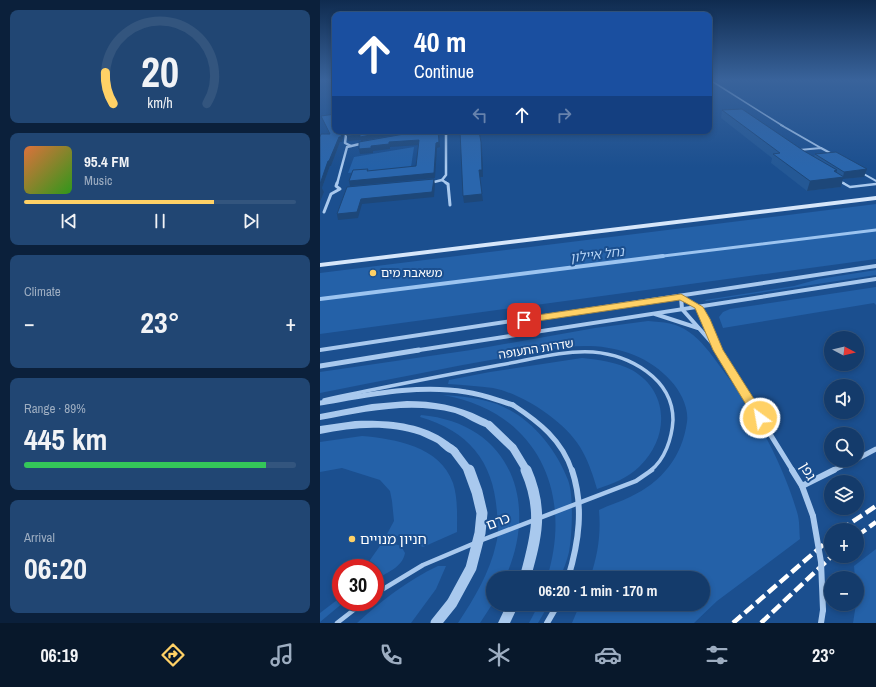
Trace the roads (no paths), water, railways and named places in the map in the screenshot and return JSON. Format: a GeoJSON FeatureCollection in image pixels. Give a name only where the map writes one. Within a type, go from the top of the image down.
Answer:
{"type":"FeatureCollection","features":[{"type":"Feature","properties":{"kind":"main road"},"geometry":{"type":"LineString","coordinates":[[320,265],[876,198]]}},
{"type":"Feature","properties":{"kind":"street"},"geometry":{"type":"LineString","coordinates":[[346,134],[345,143],[351,146]]}},
{"type":"Feature","properties":{"kind":"street"},"geometry":{"type":"LineString","coordinates":[[424,183],[442,180],[446,176],[446,134]]}},
{"type":"Feature","properties":{"kind":"street"},"geometry":{"type":"LineString","coordinates":[[340,189],[336,186],[347,147],[364,143]]}},
{"type":"Feature","properties":{"kind":"street"},"geometry":{"type":"LineString","coordinates":[[442,180],[448,184],[450,204]]}},
{"type":"Feature","properties":{"kind":"street"},"geometry":{"type":"LineString","coordinates":[[324,212],[332,194],[340,189],[345,189]]}},
{"type":"Feature","properties":{"kind":"street"},"geometry":{"type":"LineString","coordinates":[[320,350],[681,297],[876,266]]}},
{"type":"Feature","properties":{"kind":"street"},"geometry":{"type":"LineString","coordinates":[[320,366],[876,279]]}},
{"type":"Feature","properties":{"kind":"street"},"geometry":{"type":"LineString","coordinates":[[681,297],[699,307],[706,319],[718,350]]}},
{"type":"Feature","properties":{"kind":"street"},"geometry":{"type":"LineString","coordinates":[[681,297],[682,309],[718,350]]}},
{"type":"Feature","properties":{"kind":"street"},"geometry":{"type":"LineString","coordinates":[[653,314],[677,320],[699,329]]}},
{"type":"Feature","properties":{"kind":"street","name":"גפן"},"geometry":{"type":"LineString","coordinates":[[718,350],[802,486],[813,516],[821,562],[823,610],[821,623]]}},
{"type":"Feature","properties":{"kind":"street"},"geometry":{"type":"LineString","coordinates":[[320,402],[369,394],[409,390],[443,389],[468,391],[494,397],[513,405],[530,416],[547,430],[559,444],[572,469],[579,492],[579,525],[577,546],[570,571]]}},
{"type":"Feature","properties":{"kind":"street"},"geometry":{"type":"LineString","coordinates":[[320,418],[383,406],[413,403],[432,405],[459,411],[490,425],[504,438],[520,457],[533,489],[537,509],[535,542],[527,571]]}},
{"type":"Feature","properties":{"kind":"street"},"geometry":{"type":"LineString","coordinates":[[320,430],[369,424],[398,426],[427,434],[444,443],[454,451],[469,470],[477,492],[482,513],[480,533],[471,568],[452,603],[436,623]]}},
{"type":"Feature","properties":{"kind":"street"},"geometry":{"type":"LineString","coordinates":[[864,455],[876,449]]}},
{"type":"Feature","properties":{"kind":"street"},"geometry":{"type":"LineString","coordinates":[[802,486],[840,467]]}},
{"type":"Feature","properties":{"kind":"street"},"geometry":{"type":"LineString","coordinates":[[504,623],[510,611]]}},
{"type":"Feature","properties":{"kind":"street"},"geometry":{"type":"LineString","coordinates":[[547,623],[554,611]]}},
{"type":"Feature","properties":{"kind":"lane"},"geometry":{"type":"LineString","coordinates":[[755,109],[833,155]]}},
{"type":"Feature","properties":{"kind":"lane"},"geometry":{"type":"LineString","coordinates":[[800,155],[794,151],[821,148]]}},
{"type":"Feature","properties":{"kind":"lane"},"geometry":{"type":"LineString","coordinates":[[858,170],[876,181]]}},
{"type":"Feature","properties":{"kind":"lane"},"geometry":{"type":"LineString","coordinates":[[837,179],[850,187],[876,184]]}},
{"type":"Feature","properties":{"kind":"lane","name":"שדרות התעופה"},"geometry":{"type":"LineString","coordinates":[[320,402],[378,388],[571,352],[586,352],[622,359],[631,362],[652,376],[664,390],[671,408],[672,422],[670,441],[664,455],[653,469],[636,481]]}},
{"type":"Feature","properties":{"kind":"lane","name":"כרם"},"geometry":{"type":"LineString","coordinates":[[384,588],[396,579],[443,555],[636,481]]}},
{"type":"Feature","properties":{"kind":"lane"},"geometry":{"type":"LineString","coordinates":[[337,623],[352,611]]}},
{"type":"Feature","properties":{"kind":"waterway","name":"נחל איילון"},"geometry":{"type":"LineString","coordinates":[[656,257],[876,230]]}},
{"type":"Feature","properties":{"kind":"waterway","name":"נחל איילון"},"geometry":{"type":"LineString","coordinates":[[656,257],[663,256]]}},
{"type":"Feature","properties":{"kind":"waterway","name":"נחל איילון"},"geometry":{"type":"LineString","coordinates":[[320,299],[656,257]]}},
{"type":"Feature","properties":{"kind":"railway"},"geometry":{"type":"LineString","coordinates":[[850,523],[876,506]]}},
{"type":"Feature","properties":{"kind":"railway"},"geometry":{"type":"LineString","coordinates":[[864,531],[876,522]]}},
{"type":"Feature","properties":{"kind":"railway"},"geometry":{"type":"LineString","coordinates":[[733,623],[824,544]]}},
{"type":"Feature","properties":{"kind":"railway"},"geometry":{"type":"LineString","coordinates":[[761,623],[825,563]]}},
{"type":"Feature","properties":{"kind":"place","name":"משאבת מים"},"geometry":{"type":"Point","coordinates":[373,273]}},
{"type":"Feature","properties":{"kind":"place","name":"חניון מנויים"},"geometry":{"type":"Point","coordinates":[352,539]}}]}
